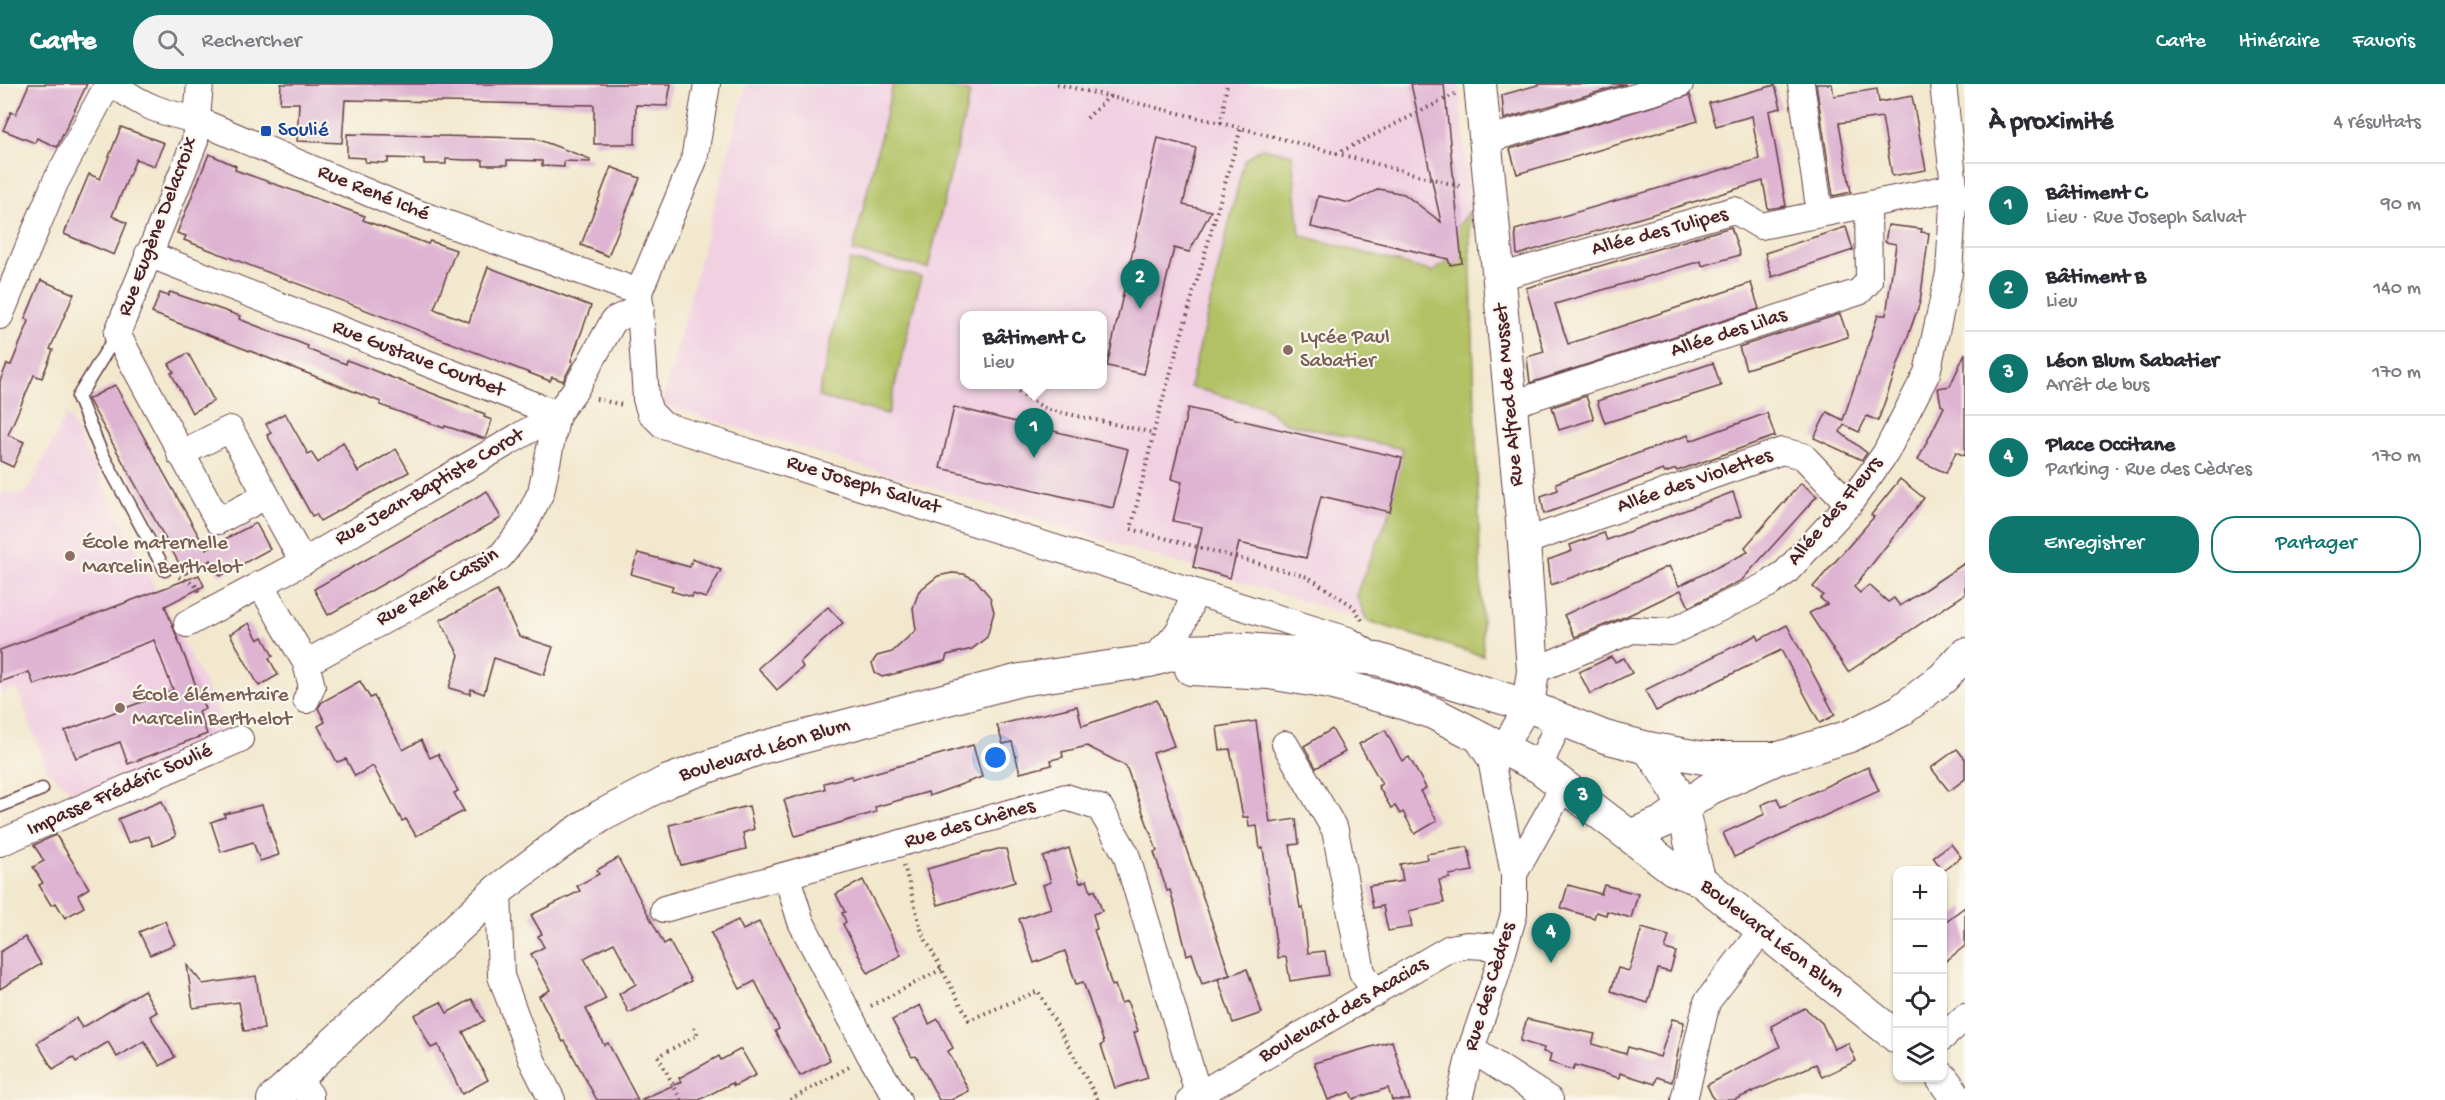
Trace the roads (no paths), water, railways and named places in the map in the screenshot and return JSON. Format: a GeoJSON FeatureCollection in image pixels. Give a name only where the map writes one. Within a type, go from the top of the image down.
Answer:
{"type":"FeatureCollection","features":[{"type":"Feature","properties":{"kind":"street"},"geometry":{"type":"LineString","coordinates":[[0,316],[55,183],[108,84]]}},
{"type":"Feature","properties":{"kind":"street","name":"Rue René Iché"},"geometry":{"type":"LineString","coordinates":[[114,84],[135,101],[168,114],[197,120],[409,210],[640,300]]}},
{"type":"Feature","properties":{"kind":"street","name":"Rue Eugène Delacroix"},"geometry":{"type":"LineString","coordinates":[[117,334],[195,141],[200,84]]}},
{"type":"Feature","properties":{"kind":"street"},"geometry":{"type":"LineString","coordinates":[[556,414],[572,394],[614,320],[640,300],[694,160],[707,84]]}},
{"type":"Feature","properties":{"kind":"street"},"geometry":{"type":"LineString","coordinates":[[1486,140],[1680,84]]}},
{"type":"Feature","properties":{"kind":"street"},"geometry":{"type":"LineString","coordinates":[[1801,84],[1820,214]]}},
{"type":"Feature","properties":{"kind":"street","name":"Allée des Fleurs"},"geometry":{"type":"LineString","coordinates":[[1533,671],[1632,630],[1671,632],[1768,584],[1786,572],[1849,504],[1886,454],[1927,373],[1949,273],[1959,185],[1942,84]]}},
{"type":"Feature","properties":{"kind":"street","name":"Rue Alfred de Musset"},"geometry":{"type":"LineString","coordinates":[[1470,88],[1486,140],[1512,404],[1533,671],[1528,706]]}},
{"type":"Feature","properties":{"kind":"street","name":"Allée des Tulipes"},"geometry":{"type":"LineString","coordinates":[[1499,277],[1734,210],[1761,226],[1868,206],[1959,185]]}},
{"type":"Feature","properties":{"kind":"street","name":"Allée des Lilas"},"geometry":{"type":"LineString","coordinates":[[1512,404],[1859,292],[1869,281],[1868,206]]}},
{"type":"Feature","properties":{"kind":"street","name":"Rue Gustave Courbet"},"geometry":{"type":"LineString","coordinates":[[148,254],[556,414]]}},
{"type":"Feature","properties":{"kind":"street","name":"Rue Joseph Salvat"},"geometry":{"type":"LineString","coordinates":[[640,300],[646,399],[650,411],[663,425],[1348,640],[1377,659]]}},
{"type":"Feature","properties":{"kind":"street"},"geometry":{"type":"LineString","coordinates":[[117,334],[218,521],[266,496]]}},
{"type":"Feature","properties":{"kind":"street","name":"Rue Jean-Baptiste Corot"},"geometry":{"type":"LineString","coordinates":[[188,624],[303,562],[556,414]]}},
{"type":"Feature","properties":{"kind":"street","name":"Rue René Cassin"},"geometry":{"type":"LineString","coordinates":[[306,663],[500,557],[523,528],[541,492],[556,414]]}},
{"type":"Feature","properties":{"kind":"street"},"geometry":{"type":"LineString","coordinates":[[180,454],[230,429],[303,562]]}},
{"type":"Feature","properties":{"kind":"street","name":"Allée des Violettes"},"geometry":{"type":"LineString","coordinates":[[1524,542],[1782,451],[1803,456],[1849,504]]}},
{"type":"Feature","properties":{"kind":"street"},"geometry":{"type":"LineString","coordinates":[[260,584],[306,663],[312,687],[306,699]]}},
{"type":"Feature","properties":{"kind":"street"},"geometry":{"type":"LineString","coordinates":[[1149,661],[1175,639],[1186,619],[1194,592]]}},
{"type":"Feature","properties":{"kind":"street","name":"Boulevard Léon Blum"},"geometry":{"type":"LineString","coordinates":[[273,1100],[303,1089],[498,890],[601,816],[668,781],[713,763],[1020,680],[1149,661],[1185,651],[1245,649],[1377,659],[1528,706],[1605,737],[1648,748],[1704,758],[1779,758]]}},
{"type":"Feature","properties":{"kind":"street"},"geometry":{"type":"LineString","coordinates":[[1630,836],[1663,822],[1709,789],[1779,758],[1850,736],[1900,711],[1943,678],[1965,654]]}},
{"type":"Feature","properties":{"kind":"street","name":"Boulevard Léon Blum"},"geometry":{"type":"LineString","coordinates":[[1149,661],[1184,669],[1269,673],[1329,683],[1387,698],[1433,713],[1489,748],[1539,766],[1673,869],[1700,880],[1893,1034]]}},
{"type":"Feature","properties":{"kind":"street"},"geometry":{"type":"LineString","coordinates":[[1489,748],[1528,706]]}},
{"type":"Feature","properties":{"kind":"street"},"geometry":{"type":"LineString","coordinates":[[1539,766],[1560,720]]}},
{"type":"Feature","properties":{"kind":"street","name":"Impasse Frédéric Soulié"},"geometry":{"type":"LineString","coordinates":[[0,843],[240,739]]}},
{"type":"Feature","properties":{"kind":"street"},"geometry":{"type":"LineString","coordinates":[[1285,744],[1335,830],[1362,972],[1376,993]]}},
{"type":"Feature","properties":{"kind":"street","name":"Rue des Cèdres"},"geometry":{"type":"LineString","coordinates":[[1459,1100],[1471,1049],[1514,914],[1514,874],[1489,748]]}},
{"type":"Feature","properties":{"kind":"street"},"geometry":{"type":"LineString","coordinates":[[1648,748],[1670,780],[1682,808],[1690,848],[1700,880]]}},
{"type":"Feature","properties":{"kind":"street","name":"Rue des Cèdres"},"geometry":{"type":"LineString","coordinates":[[1514,874],[1564,785]]}},
{"type":"Feature","properties":{"kind":"street","name":"Rue des Chênes"},"geometry":{"type":"LineString","coordinates":[[664,909],[787,877],[1066,797],[1100,808],[1126,854],[1196,1098]]}},
{"type":"Feature","properties":{"kind":"street"},"geometry":{"type":"LineString","coordinates":[[787,877],[801,922],[870,1055],[898,1100]]}},
{"type":"Feature","properties":{"kind":"street"},"geometry":{"type":"LineString","coordinates":[[498,890],[501,976],[531,1058],[552,1100]]}},
{"type":"Feature","properties":{"kind":"street"},"geometry":{"type":"LineString","coordinates":[[1684,1100],[1707,1002],[1762,930]]}},
{"type":"Feature","properties":{"kind":"street","name":"Boulevard des Acacias"},"geometry":{"type":"LineString","coordinates":[[1196,1098],[1450,948],[1467,945],[1504,947]]}},
{"type":"Feature","properties":{"kind":"street"},"geometry":{"type":"LineString","coordinates":[[1947,1033],[1965,1017]]}},
{"type":"Feature","properties":{"kind":"street"},"geometry":{"type":"LineString","coordinates":[[1471,1049],[1550,1100]]}},
{"type":"Feature","properties":{"kind":"street"},"geometry":{"type":"LineString","coordinates":[[1947,1075],[1965,1086]]}},
{"type":"Feature","properties":{"kind":"street"},"geometry":{"type":"LineString","coordinates":[[1945,1082],[1958,1100]]}},
{"type":"Feature","properties":{"kind":"lane"},"geometry":{"type":"LineString","coordinates":[[117,334],[78,398],[101,452],[165,570]]}},
{"type":"Feature","properties":{"kind":"lane"},"geometry":{"type":"LineString","coordinates":[[0,806],[42,789]]}},
{"type":"Feature","properties":{"kind":"place","name":"Soulié"},"geometry":{"type":"Point","coordinates":[266,131]}},
{"type":"Feature","properties":{"kind":"place","name":"Bâtiment B"},"geometry":{"type":"Point","coordinates":[1140,309]}},
{"type":"Feature","properties":{"kind":"place","name":"Lycée Paul Sabatier"},"geometry":{"type":"Point","coordinates":[1288,350]}},
{"type":"Feature","properties":{"kind":"place","name":"Bâtiment C"},"geometry":{"type":"Point","coordinates":[1034,458]}},
{"type":"Feature","properties":{"kind":"place","name":"École maternelle Marcelin Berthelot"},"geometry":{"type":"Point","coordinates":[70,556]}},
{"type":"Feature","properties":{"kind":"place","name":"École élémentaire Marcelin Berthelot"},"geometry":{"type":"Point","coordinates":[120,708]}},
{"type":"Feature","properties":{"kind":"place","name":"Léon Blum Sabatier"},"geometry":{"type":"Point","coordinates":[1583,827]}},
{"type":"Feature","properties":{"kind":"place","name":"Place Occitane"},"geometry":{"type":"Point","coordinates":[1551,963]}}]}
